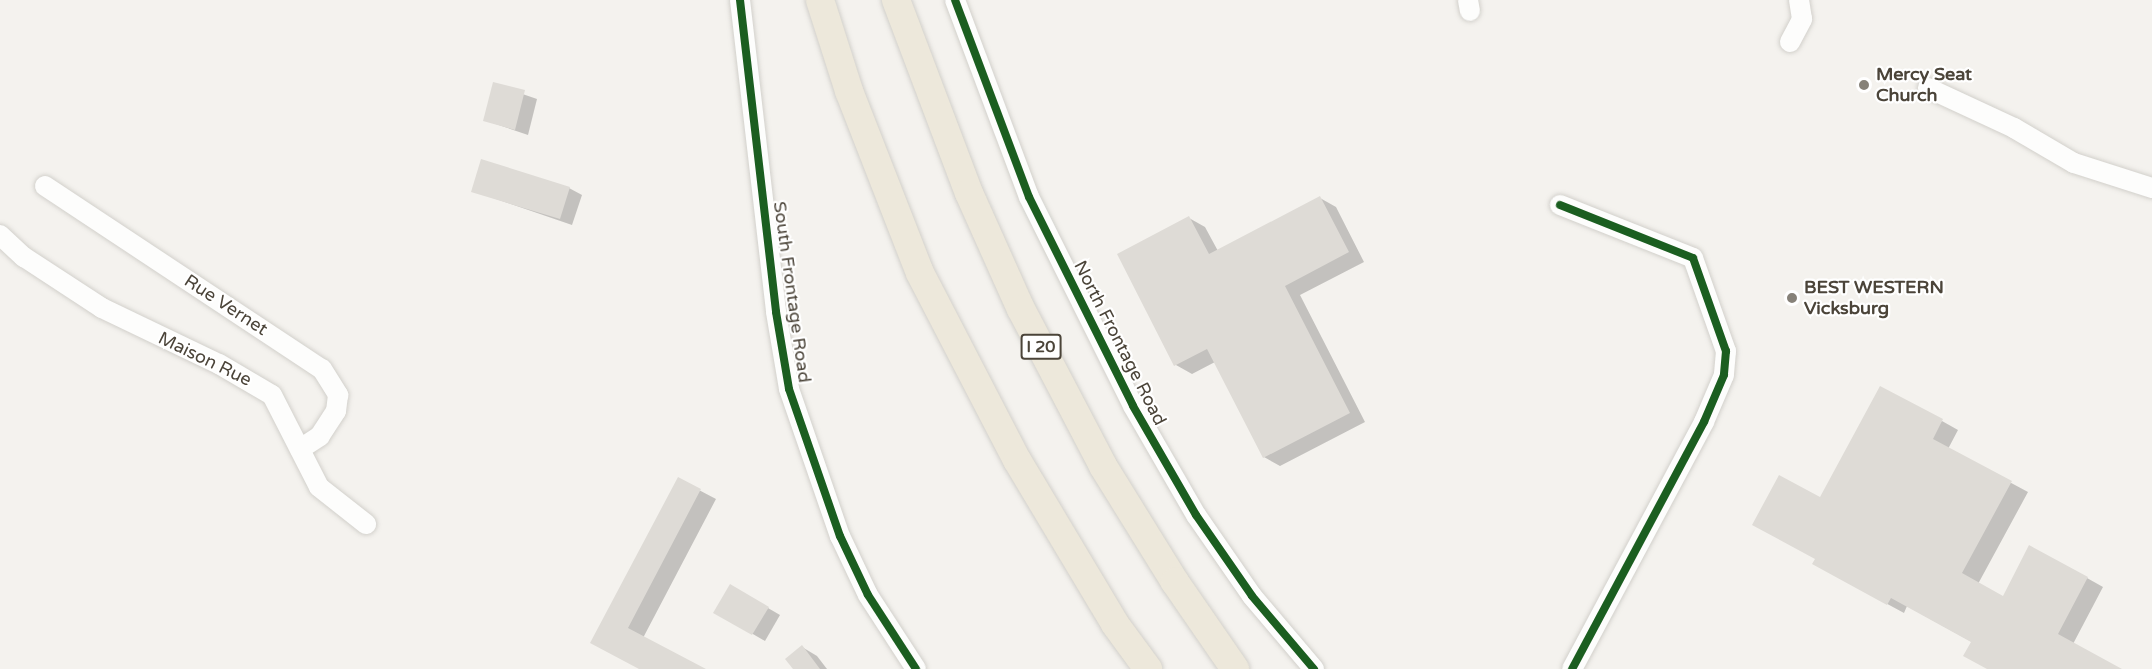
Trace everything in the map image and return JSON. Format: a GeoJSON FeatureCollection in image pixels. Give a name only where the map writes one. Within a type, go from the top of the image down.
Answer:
{"type":"FeatureCollection","features":[{"type":"Feature","properties":{"kind":"highway"},"geometry":{"type":"LineString","coordinates":[[820,0],[849,91],[920,273],[1017,460],[1115,624],[1148,669]]}},
{"type":"Feature","properties":{"kind":"highway","name":"I 20"},"geometry":{"type":"LineString","coordinates":[[896,0],[969,193],[1022,309],[1103,466],[1175,582],[1235,669]]}},
{"type":"Feature","properties":{"kind":"highway"},"geometry":{"type":"LineString","coordinates":[[1175,582],[1250,669]]}},
{"type":"Feature","properties":{"kind":"street","name":"South Frontage Road"},"geometry":{"type":"LineString","coordinates":[[740,0],[776,312],[789,389],[840,536],[868,595],[916,669]]}},
{"type":"Feature","properties":{"kind":"street","name":"North Frontage Road"},"geometry":{"type":"LineString","coordinates":[[955,0],[1029,197],[1133,406],[1196,515],[1252,596],[1314,669]]}},
{"type":"Feature","properties":{"kind":"street"},"geometry":{"type":"LineString","coordinates":[[1790,42],[1802,19],[1799,0]]}},
{"type":"Feature","properties":{"kind":"street"},"geometry":{"type":"LineString","coordinates":[[1928,88],[2014,128],[2074,163],[2152,188]]}},
{"type":"Feature","properties":{"kind":"street","name":"Rue Vernet"},"geometry":{"type":"LineString","coordinates":[[45,186],[322,369],[338,395],[336,411],[320,436],[300,449]]}},
{"type":"Feature","properties":{"kind":"street"},"geometry":{"type":"LineString","coordinates":[[1560,205],[1694,258],[1726,351],[1724,375],[1704,422],[1572,669]]}},
{"type":"Feature","properties":{"kind":"street","name":"Maison Rue"},"geometry":{"type":"LineString","coordinates":[[0,236],[33,263],[102,308],[219,364],[272,395],[319,487],[366,524]]}},
{"type":"Feature","properties":{"kind":"building"},"geometry":{"type":"Polygon","coordinates":[[[493,82],[525,90],[515,130],[483,121],[493,82]]]}},
{"type":"Feature","properties":{"kind":"building"},"geometry":{"type":"Polygon","coordinates":[[[481,159],[570,187],[560,219],[471,192],[481,159]]]}},
{"type":"Feature","properties":{"kind":"building"},"geometry":{"type":"Polygon","coordinates":[[[1320,196],[1349,252],[1285,286],[1350,413],[1263,458],[1207,349],[1174,366],[1117,254],[1189,216],[1209,254],[1320,196]]]}},
{"type":"Feature","properties":{"kind":"building"},"geometry":{"type":"Polygon","coordinates":[[[1880,386],[1943,419],[1933,439],[2012,481],[1962,573],[2003,596],[2029,545],[2088,577],[2058,634],[2122,669],[1987,669],[1963,656],[1971,642],[1891,598],[1887,605],[1812,564],[1815,559],[1752,525],[1779,475],[1820,497],[1880,386]]]}},
{"type":"Feature","properties":{"kind":"building"},"geometry":{"type":"Polygon","coordinates":[[[678,477],[701,489],[628,628],[706,669],[639,669],[590,643],[678,477]]]}},
{"type":"Feature","properties":{"kind":"building"},"geometry":{"type":"Polygon","coordinates":[[[730,584],[769,607],[752,635],[713,613],[730,584]]]}},
{"type":"Feature","properties":{"kind":"building"},"geometry":{"type":"Polygon","coordinates":[[[802,645],[820,669],[793,669],[785,659],[802,645]]]}},
{"type":"Feature","properties":{"kind":"cycle path"},"geometry":{"type":"LineString","coordinates":[[740,0],[776,312],[789,389],[840,536],[868,595],[916,669]]}},
{"type":"Feature","properties":{"kind":"cycle path"},"geometry":{"type":"LineString","coordinates":[[955,0],[1029,197],[1133,406],[1196,515],[1252,596],[1314,669]]}},
{"type":"Feature","properties":{"kind":"cycle path"},"geometry":{"type":"LineString","coordinates":[[1560,205],[1693,258],[1726,351],[1724,375],[1704,422],[1572,669]]}},
{"type":"Feature","properties":{"kind":"place","name":"Mercy Seat Church"},"geometry":{"type":"Point","coordinates":[1864,85]}},
{"type":"Feature","properties":{"kind":"place","name":"BEST WESTERN Vicksburg"},"geometry":{"type":"Point","coordinates":[1792,298]}}]}
